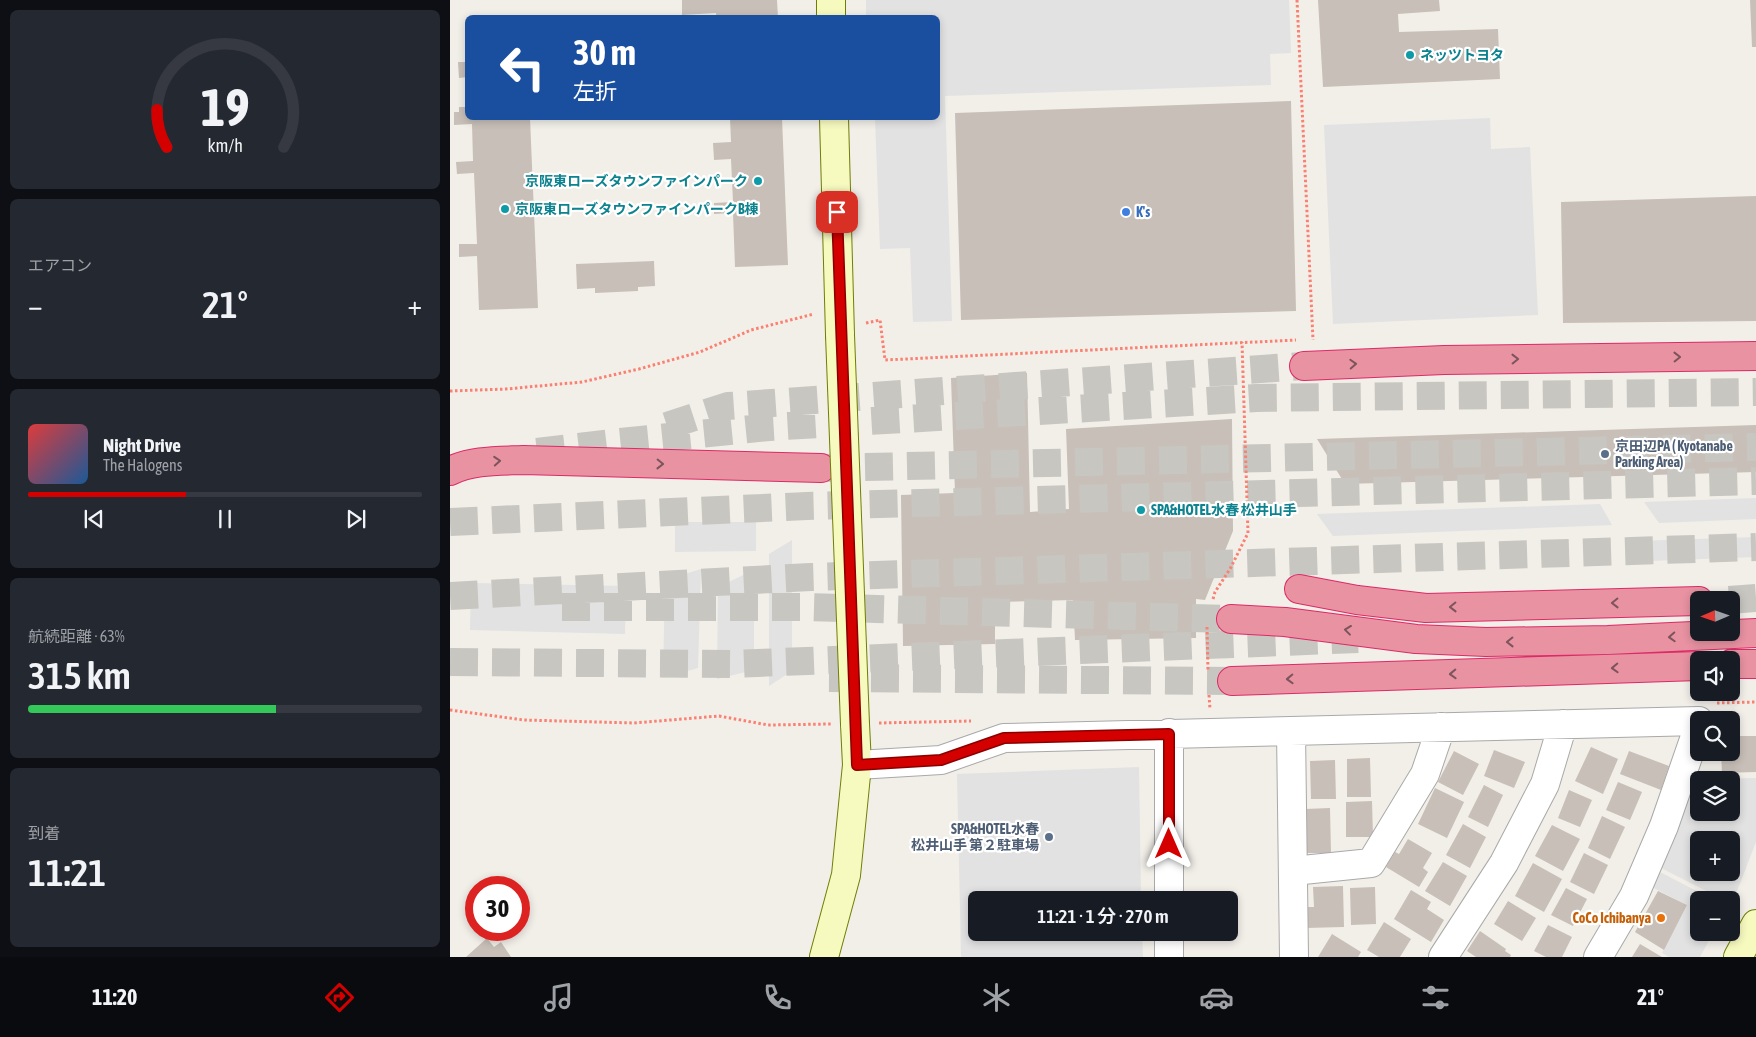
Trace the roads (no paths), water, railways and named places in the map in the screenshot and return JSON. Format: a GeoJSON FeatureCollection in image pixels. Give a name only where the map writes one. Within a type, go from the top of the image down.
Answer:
{"type":"FeatureCollection","features":[{"type":"Feature","properties":{"kind":"highway"},"geometry":{"type":"LineString","coordinates":[[1304,366],[1454,360],[1756,356]]}},
{"type":"Feature","properties":{"kind":"highway"},"geometry":{"type":"LineString","coordinates":[[450,471],[462,466],[478,463],[523,460],[821,468]]}},
{"type":"Feature","properties":{"kind":"highway"},"geometry":{"type":"LineString","coordinates":[[1299,589],[1358,600],[1426,608],[1690,602]]}},
{"type":"Feature","properties":{"kind":"highway"},"geometry":{"type":"LineString","coordinates":[[1231,619],[1285,622],[1416,639],[1486,642],[1608,640],[1756,633]]}},
{"type":"Feature","properties":{"kind":"highway"},"geometry":{"type":"LineString","coordinates":[[1740,664],[1756,664]]}},
{"type":"Feature","properties":{"kind":"highway"},"geometry":{"type":"LineString","coordinates":[[1232,681],[1690,666]]}},
{"type":"Feature","properties":{"kind":"street"},"geometry":{"type":"LineString","coordinates":[[831,0],[831,15]]}},
{"type":"Feature","properties":{"kind":"street"},"geometry":{"type":"LineString","coordinates":[[824,957],[846,875],[857,765],[847,724],[849,330],[834,120]]}},
{"type":"Feature","properties":{"kind":"street"},"geometry":{"type":"LineString","coordinates":[[857,765],[941,760],[1004,738],[1690,721]]}},
{"type":"Feature","properties":{"kind":"street"},"geometry":{"type":"LineString","coordinates":[[1443,957],[1504,863],[1536,802],[1545,784],[1563,724]]}},
{"type":"Feature","properties":{"kind":"street"},"geometry":{"type":"LineString","coordinates":[[1293,871],[1372,863],[1425,774],[1441,727]]}},
{"type":"Feature","properties":{"kind":"street"},"geometry":{"type":"LineString","coordinates":[[1291,730],[1294,957]]}},
{"type":"Feature","properties":{"kind":"street"},"geometry":{"type":"LineString","coordinates":[[1169,734],[1169,891]]}},
{"type":"Feature","properties":{"kind":"street"},"geometry":{"type":"LineString","coordinates":[[1598,957],[1634,896],[1664,826],[1690,751]]}},
{"type":"Feature","properties":{"kind":"street"},"geometry":{"type":"LineString","coordinates":[[1738,957],[1756,924]]}},
{"type":"Feature","properties":{"kind":"street"},"geometry":{"type":"LineString","coordinates":[[1169,941],[1169,957]]}},
{"type":"Feature","properties":{"kind":"tunnel"},"geometry":{"type":"LineString","coordinates":[[667,426],[728,406],[1304,366]]}},
{"type":"Feature","properties":{"kind":"tunnel"},"geometry":{"type":"LineString","coordinates":[[537,452],[769,427],[1256,398],[1756,392]]}},
{"type":"Feature","properties":{"kind":"tunnel"},"geometry":{"type":"LineString","coordinates":[[823,468],[1756,447]]}},
{"type":"Feature","properties":{"kind":"tunnel"},"geometry":{"type":"LineString","coordinates":[[450,522],[807,506],[1756,481]]}},
{"type":"Feature","properties":{"kind":"tunnel"},"geometry":{"type":"LineString","coordinates":[[450,596],[811,577],[1756,547]]}},
{"type":"Feature","properties":{"kind":"tunnel"},"geometry":{"type":"LineString","coordinates":[[1740,599],[1756,598]]}},
{"type":"Feature","properties":{"kind":"tunnel"},"geometry":{"type":"LineString","coordinates":[[562,607],[809,607],[1231,619]]}},
{"type":"Feature","properties":{"kind":"tunnel"},"geometry":{"type":"LineString","coordinates":[[450,662],[731,664],[1358,639]]}},
{"type":"Feature","properties":{"kind":"tunnel"},"geometry":{"type":"LineString","coordinates":[[829,678],[1232,681]]}},
{"type":"Feature","properties":{"kind":"place","name":"ネッツトヨタ"},"geometry":{"type":"Point","coordinates":[1410,55]}},
{"type":"Feature","properties":{"kind":"place","name":"京阪東ローズタウンファインパーク"},"geometry":{"type":"Point","coordinates":[758,181]}},
{"type":"Feature","properties":{"kind":"place","name":"京阪東ローズタウンファインパークB棟"},"geometry":{"type":"Point","coordinates":[505,209]}},
{"type":"Feature","properties":{"kind":"place","name":"K's"},"geometry":{"type":"Point","coordinates":[1126,212]}},
{"type":"Feature","properties":{"kind":"place","name":"京田辺PA ( Kyotanabe Parking Area)"},"geometry":{"type":"Point","coordinates":[1605,454]}},
{"type":"Feature","properties":{"kind":"place","name":"SPA&HOTEL水春 松井山手"},"geometry":{"type":"Point","coordinates":[1141,510]}},
{"type":"Feature","properties":{"kind":"place","name":"SPA&HOTEL水春 松井山手 第２駐車場"},"geometry":{"type":"Point","coordinates":[1049,837]}},
{"type":"Feature","properties":{"kind":"place","name":"CoCo Ichibanya"},"geometry":{"type":"Point","coordinates":[1661,918]}}]}
